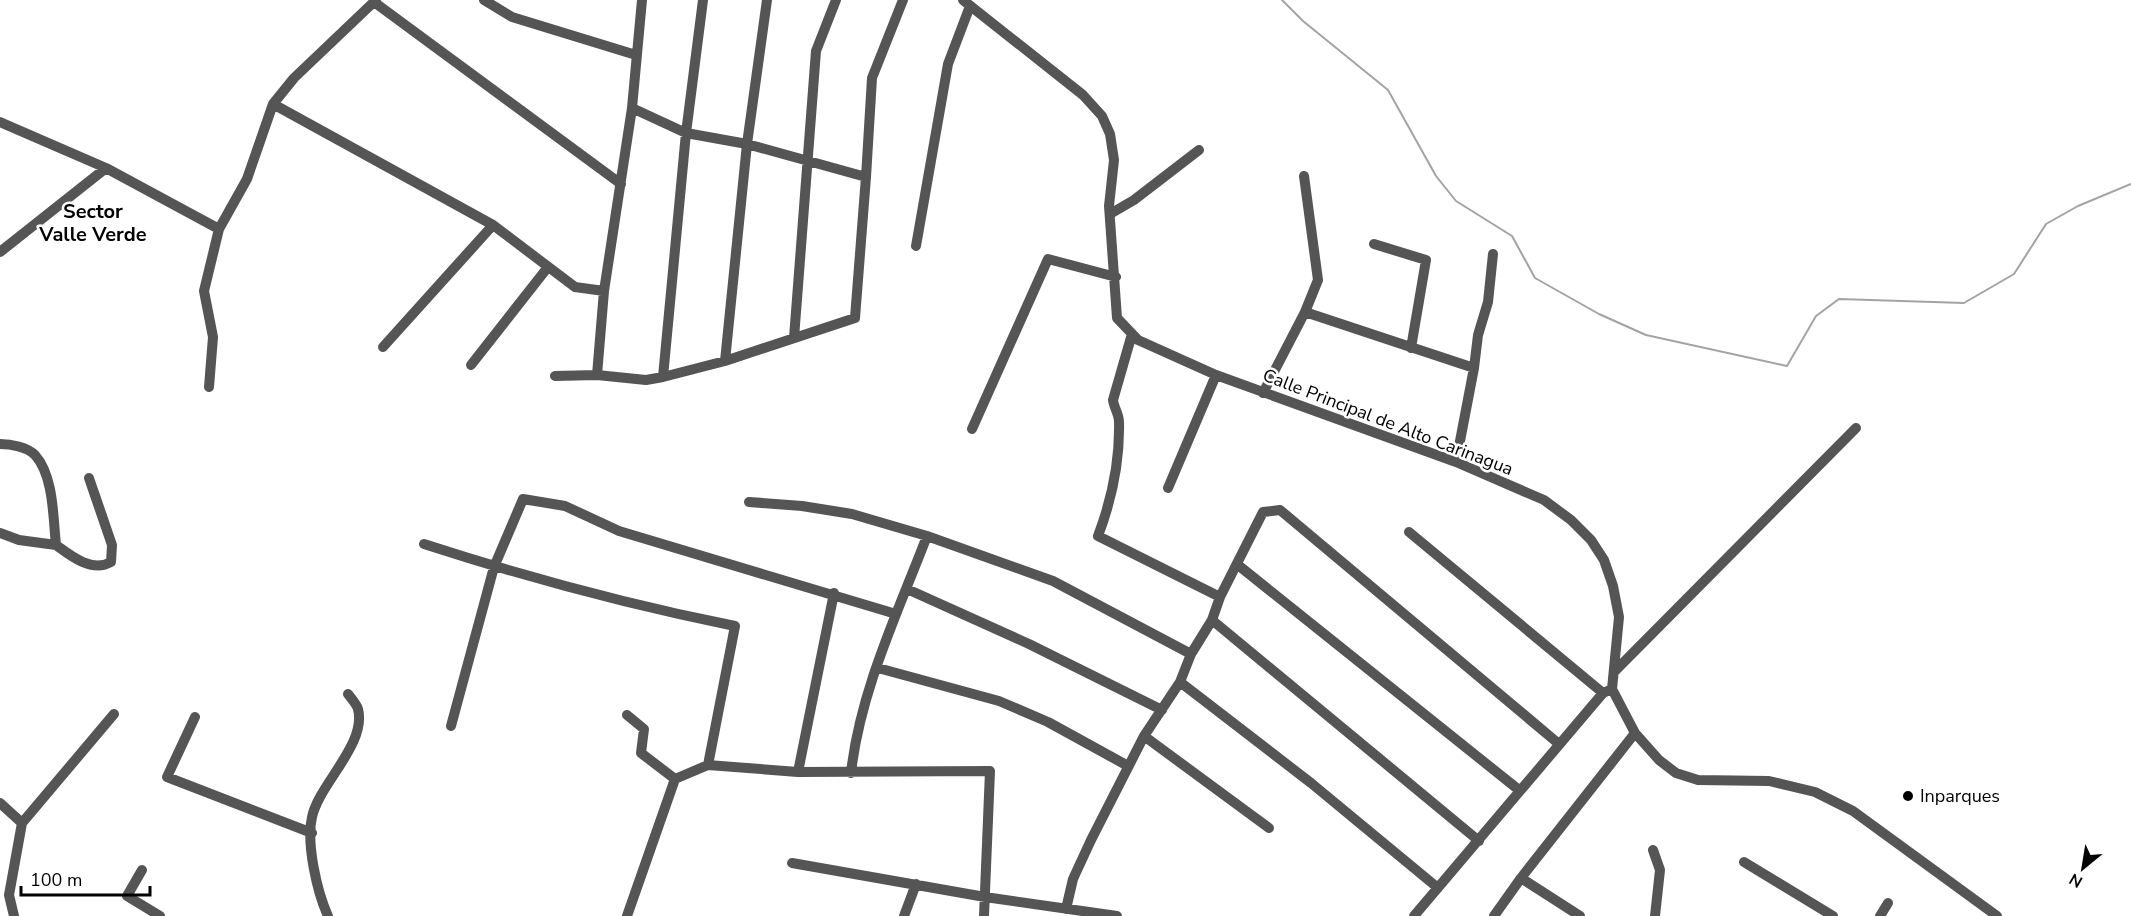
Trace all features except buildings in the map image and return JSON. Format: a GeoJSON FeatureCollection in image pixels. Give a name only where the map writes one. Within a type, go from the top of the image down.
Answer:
{"type":"FeatureCollection","features":[{"type":"Feature","properties":{"kind":"street"},"geometry":{"type":"LineString","coordinates":[[484,0],[512,17],[636,55]]}},
{"type":"Feature","properties":{"kind":"street"},"geometry":{"type":"LineString","coordinates":[[597,375],[604,291],[632,108],[642,0]]}},
{"type":"Feature","properties":{"kind":"street"},"geometry":{"type":"LineString","coordinates":[[663,377],[686,133],[703,0]]}},
{"type":"Feature","properties":{"kind":"street"},"geometry":{"type":"LineString","coordinates":[[725,361],[747,144],[767,0]]}},
{"type":"Feature","properties":{"kind":"street"},"geometry":{"type":"LineString","coordinates":[[794,338],[816,51],[836,0]]}},
{"type":"Feature","properties":{"kind":"street"},"geometry":{"type":"LineString","coordinates":[[555,376],[597,375],[646,380],[663,377],[725,361],[855,318],[872,78],[903,0]]}},
{"type":"Feature","properties":{"kind":"street"},"geometry":{"type":"LineString","coordinates":[[209,387],[213,337],[204,291],[219,229],[247,179],[273,104],[294,78],[375,1],[621,184]]}},
{"type":"Feature","properties":{"kind":"street"},"geometry":{"type":"LineString","coordinates":[[916,246],[948,64],[966,3]]}},
{"type":"Feature","properties":{"kind":"street","name":"Calle Principal de Alto Carinagua"},"geometry":{"type":"LineString","coordinates":[[966,3],[1083,95],[1102,116],[1110,134],[1114,160],[1110,214],[1117,318],[1138,340],[1216,375],[1456,462],[1544,500],[1571,520],[1591,540],[1604,560],[1613,586],[1619,617],[1614,672],[1608,691]]}},
{"type":"Feature","properties":{"kind":"street"},"geometry":{"type":"LineString","coordinates":[[273,104],[493,225],[575,287],[604,291]]}},
{"type":"Feature","properties":{"kind":"street"},"geometry":{"type":"LineString","coordinates":[[632,108],[686,133],[747,144],[866,177]]}},
{"type":"Feature","properties":{"kind":"street"},"geometry":{"type":"LineString","coordinates":[[0,122],[105,168],[219,229]]}},
{"type":"Feature","properties":{"kind":"street"},"geometry":{"type":"LineString","coordinates":[[1110,214],[1134,200],[1200,150]]}},
{"type":"Feature","properties":{"kind":"street"},"geometry":{"type":"LineString","coordinates":[[0,252],[105,168]]}},
{"type":"Feature","properties":{"kind":"street"},"geometry":{"type":"LineString","coordinates":[[1263,393],[1305,312],[1318,280],[1304,176]]}},
{"type":"Feature","properties":{"kind":"street"},"geometry":{"type":"LineString","coordinates":[[383,347],[493,225]]}},
{"type":"Feature","properties":{"kind":"street"},"geometry":{"type":"LineString","coordinates":[[1374,244],[1426,260],[1411,348]]}},
{"type":"Feature","properties":{"kind":"street"},"geometry":{"type":"LineString","coordinates":[[1456,462],[1478,335],[1488,302],[1493,254]]}},
{"type":"Feature","properties":{"kind":"street"},"geometry":{"type":"LineString","coordinates":[[972,429],[1048,259],[1116,277]]}},
{"type":"Feature","properties":{"kind":"street"},"geometry":{"type":"LineString","coordinates":[[471,365],[548,267]]}},
{"type":"Feature","properties":{"kind":"street"},"geometry":{"type":"LineString","coordinates":[[1305,312],[1474,368]]}},
{"type":"Feature","properties":{"kind":"street"},"geometry":{"type":"LineString","coordinates":[[1132,334],[1113,400],[1119,418],[1118,451],[1112,498],[1098,536],[1220,597]]}},
{"type":"Feature","properties":{"kind":"street"},"geometry":{"type":"LineString","coordinates":[[1168,488],[1216,375]]}},
{"type":"Feature","properties":{"kind":"street"},"geometry":{"type":"LineString","coordinates":[[1614,672],[1856,428]]}},
{"type":"Feature","properties":{"kind":"street"},"geometry":{"type":"LineString","coordinates":[[0,444],[13,445],[34,455],[47,477],[56,545]]}},
{"type":"Feature","properties":{"kind":"street"},"geometry":{"type":"LineString","coordinates":[[0,532],[19,540],[56,545],[73,557],[93,566],[104,566],[111,562],[112,545],[89,478]]}},
{"type":"Feature","properties":{"kind":"street"},"geometry":{"type":"LineString","coordinates":[[451,726],[494,567],[523,499],[565,506],[619,531],[896,614]]}},
{"type":"Feature","properties":{"kind":"street"},"geometry":{"type":"LineString","coordinates":[[749,502],[802,506],[852,514],[927,536],[1053,582],[1191,654]]}},
{"type":"Feature","properties":{"kind":"street"},"geometry":{"type":"LineString","coordinates":[[1066,909],[1073,879],[1128,766],[1144,736],[1180,682],[1191,654],[1212,620],[1220,597],[1263,512],[1280,510],[1559,744]]}},
{"type":"Feature","properties":{"kind":"street"},"geometry":{"type":"LineString","coordinates":[[1409,532],[1608,691],[1635,733],[1659,760],[1676,772],[1698,780],[1769,781],[1815,792],[1853,811],[1996,916]]}},
{"type":"Feature","properties":{"kind":"street"},"geometry":{"type":"LineString","coordinates":[[851,773],[854,742],[896,614],[927,536]]}},
{"type":"Feature","properties":{"kind":"street"},"geometry":{"type":"LineString","coordinates":[[424,544],[494,567],[645,608],[735,626],[708,765]]}},
{"type":"Feature","properties":{"kind":"street"},"geometry":{"type":"LineString","coordinates":[[1238,565],[1519,790]]}},
{"type":"Feature","properties":{"kind":"street"},"geometry":{"type":"LineString","coordinates":[[907,589],[1029,644],[1162,710]]}},
{"type":"Feature","properties":{"kind":"street"},"geometry":{"type":"LineString","coordinates":[[798,772],[834,594]]}},
{"type":"Feature","properties":{"kind":"street"},"geometry":{"type":"LineString","coordinates":[[1212,620],[1479,841]]}},
{"type":"Feature","properties":{"kind":"street"},"geometry":{"type":"LineString","coordinates":[[878,668],[999,702],[1048,722],[1128,766]]}},
{"type":"Feature","properties":{"kind":"street"},"geometry":{"type":"LineString","coordinates":[[1180,682],[1311,783],[1438,888]]}},
{"type":"Feature","properties":{"kind":"street"},"geometry":{"type":"LineString","coordinates":[[1414,916],[1479,841],[1519,790],[1608,691]]}},
{"type":"Feature","properties":{"kind":"street"},"geometry":{"type":"LineString","coordinates":[[328,916],[314,871],[311,818],[326,784],[357,735],[358,709],[348,694]]}},
{"type":"Feature","properties":{"kind":"street"},"geometry":{"type":"LineString","coordinates":[[14,916],[9,895],[22,823],[114,714]]}},
{"type":"Feature","properties":{"kind":"street"},"geometry":{"type":"LineString","coordinates":[[627,715],[644,729],[641,753],[675,780]]}},
{"type":"Feature","properties":{"kind":"street"},"geometry":{"type":"LineString","coordinates":[[195,717],[167,777],[312,833]]}},
{"type":"Feature","properties":{"kind":"street"},"geometry":{"type":"LineString","coordinates":[[1494,916],[1521,878],[1635,733]]}},
{"type":"Feature","properties":{"kind":"street"},"geometry":{"type":"LineString","coordinates":[[1144,736],[1269,828]]}},
{"type":"Feature","properties":{"kind":"street"},"geometry":{"type":"LineString","coordinates":[[627,916],[675,780],[708,765],[798,772],[990,771],[984,916]]}},
{"type":"Feature","properties":{"kind":"street"},"geometry":{"type":"LineString","coordinates":[[0,803],[22,823]]}},
{"type":"Feature","properties":{"kind":"street"},"geometry":{"type":"LineString","coordinates":[[1653,850],[1660,870],[1655,916]]}},
{"type":"Feature","properties":{"kind":"street"},"geometry":{"type":"LineString","coordinates":[[1744,862],[1833,916]]}},
{"type":"Feature","properties":{"kind":"street"},"geometry":{"type":"LineString","coordinates":[[792,863],[985,897],[1117,916]]}},
{"type":"Feature","properties":{"kind":"street"},"geometry":{"type":"LineString","coordinates":[[142,870],[127,896],[160,916]]}},
{"type":"Feature","properties":{"kind":"street"},"geometry":{"type":"LineString","coordinates":[[1521,878],[1580,916]]}},
{"type":"Feature","properties":{"kind":"street"},"geometry":{"type":"LineString","coordinates":[[904,916],[916,884]]}},
{"type":"Feature","properties":{"kind":"street"},"geometry":{"type":"LineString","coordinates":[[1880,916],[1888,903]]}},
{"type":"Feature","properties":{"kind":"waterway"},"geometry":{"type":"LineString","coordinates":[[1282,0],[1303,21],[1388,90],[1436,176],[1456,201],[1512,236],[1535,278],[1599,314],[1646,335],[1787,366],[1816,316],[1839,299],[1964,303],[2014,274],[2046,224],[2078,206],[2131,184]]}},
{"type":"Feature","properties":{"kind":"place","name":"Inparques"},"geometry":{"type":"Point","coordinates":[1908,796]}},
{"type":"Feature","properties":{"kind":"district","name":"Sector Valle Verde"},"geometry":{"type":"Point","coordinates":[93,222]}}]}
